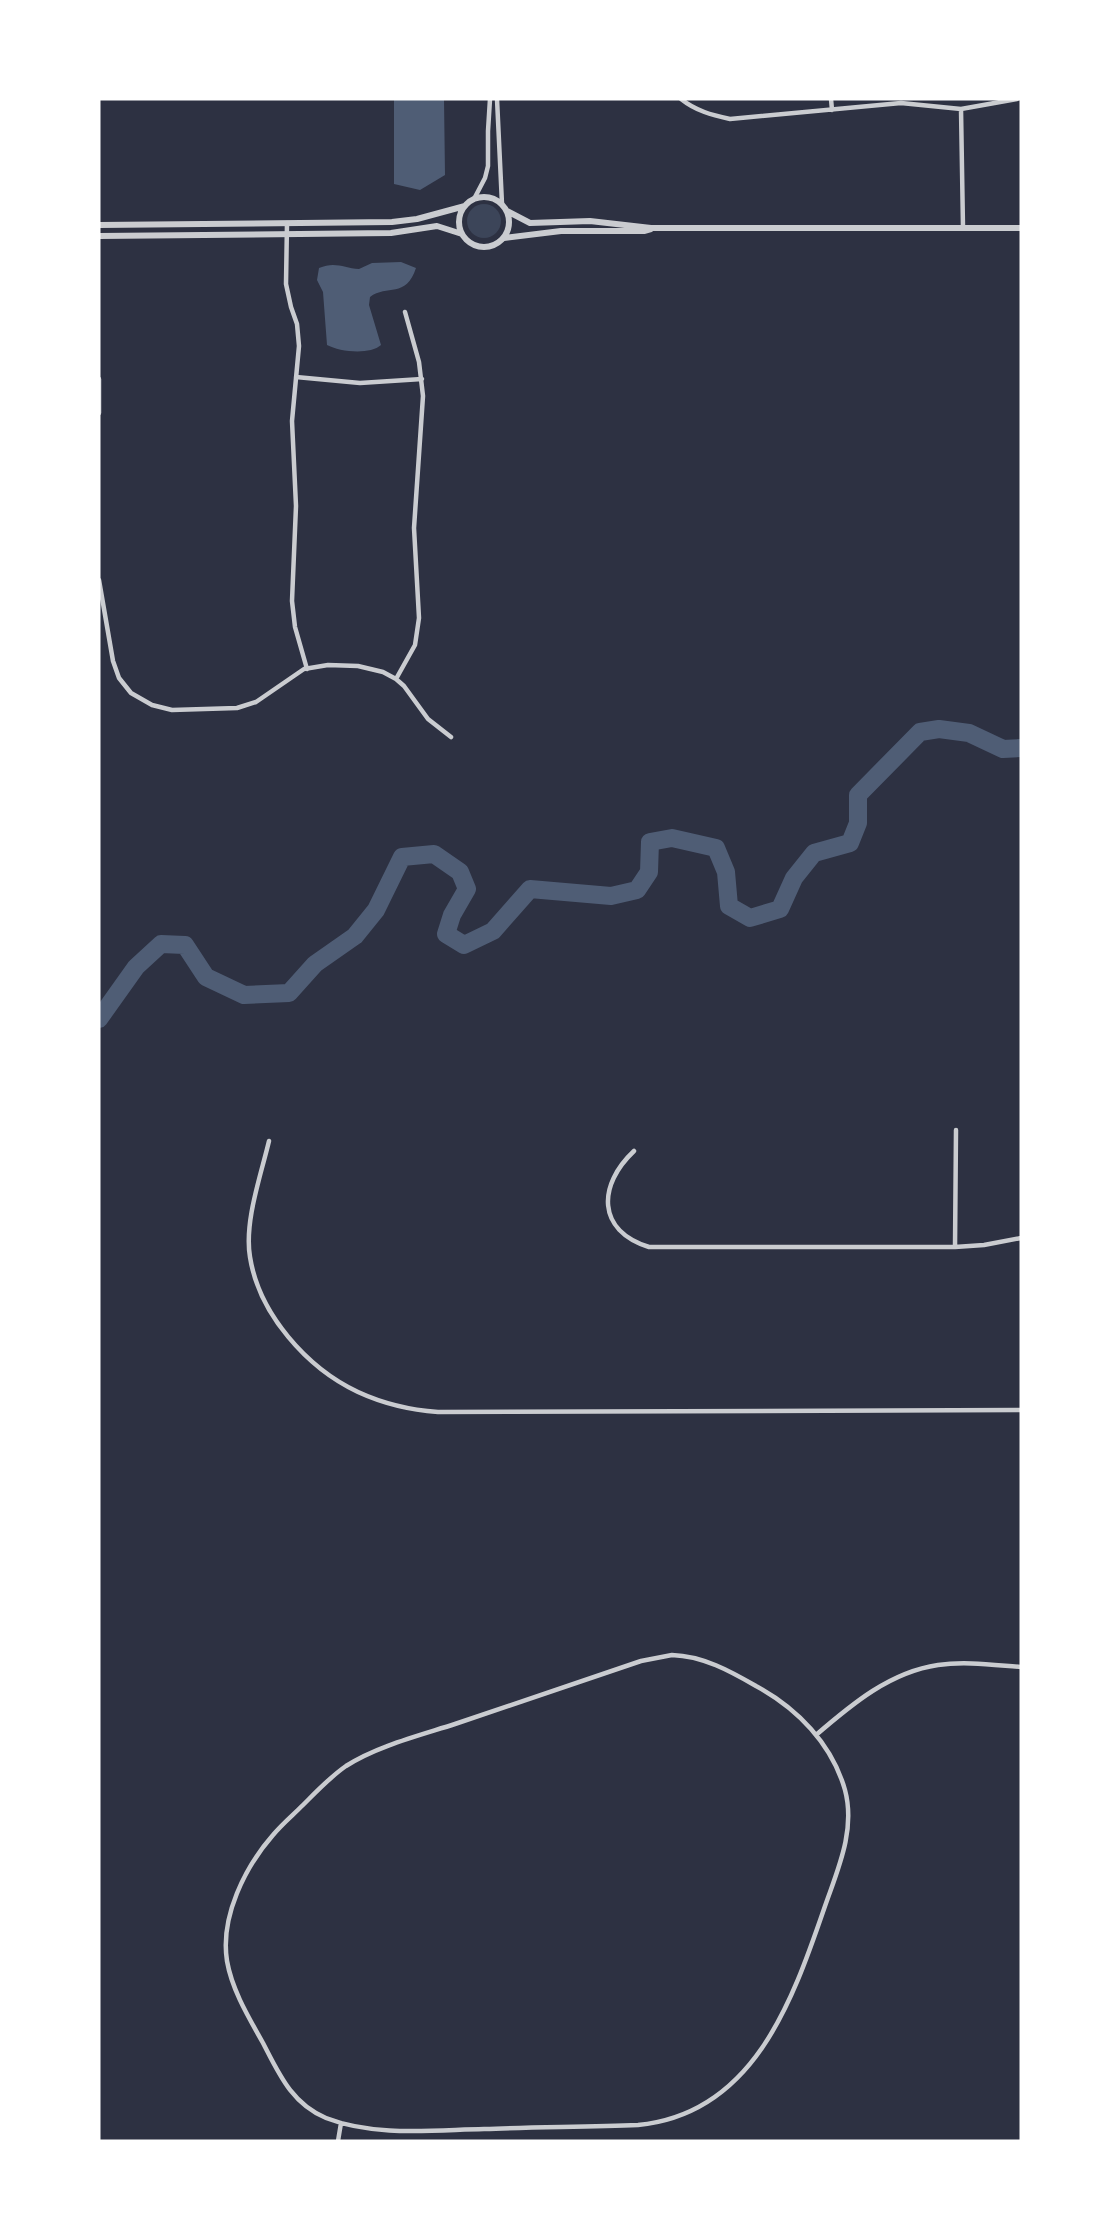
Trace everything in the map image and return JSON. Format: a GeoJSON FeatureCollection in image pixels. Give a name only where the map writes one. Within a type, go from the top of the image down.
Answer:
{"type":"FeatureCollection","features":[{"type":"Feature","properties":{"kind":"street"},"geometry":{"type":"LineString","coordinates":[[99,225],[408,221],[465,206],[474,199],[489,166],[490,99]]}},
{"type":"Feature","properties":{"kind":"street"},"geometry":{"type":"LineString","coordinates":[[497,99],[502,204]]}},
{"type":"Feature","properties":{"kind":"street"},"geometry":{"type":"LineString","coordinates":[[681,99],[695,109],[710,115],[730,118],[901,103],[961,109],[1017,99]]}},
{"type":"Feature","properties":{"kind":"street"},"geometry":{"type":"LineString","coordinates":[[831,99],[832,110]]}},
{"type":"Feature","properties":{"kind":"street"},"geometry":{"type":"LineString","coordinates":[[961,109],[963,228]]}},
{"type":"Feature","properties":{"kind":"street"},"geometry":{"type":"LineString","coordinates":[[474,199],[489,197],[502,204],[507,211],[530,223],[590,221],[651,228],[1021,228]]}},
{"type":"Feature","properties":{"kind":"street"},"geometry":{"type":"LineString","coordinates":[[462,234],[459,220],[465,206]]}},
{"type":"Feature","properties":{"kind":"street"},"geometry":{"type":"LineString","coordinates":[[99,236],[391,233],[436,226],[462,234],[474,246],[482,248],[498,244],[504,238],[509,225],[507,211]]}},
{"type":"Feature","properties":{"kind":"street"},"geometry":{"type":"LineString","coordinates":[[286,223],[286,284],[297,324],[299,345],[292,420],[296,506],[292,601],[295,627],[307,669]]}},
{"type":"Feature","properties":{"kind":"street"},"geometry":{"type":"LineString","coordinates":[[504,238],[561,231],[644,231],[651,228]]}},
{"type":"Feature","properties":{"kind":"street"},"geometry":{"type":"LineString","coordinates":[[396,679],[415,645],[418,633],[419,596],[414,528],[422,417],[422,379],[405,312]]}},
{"type":"Feature","properties":{"kind":"street"},"geometry":{"type":"LineString","coordinates":[[296,377],[360,383],[422,379]]}},
{"type":"Feature","properties":{"kind":"street"},"geometry":{"type":"LineString","coordinates":[[99,379],[99,413]]}},
{"type":"Feature","properties":{"kind":"street"},"geometry":{"type":"LineString","coordinates":[[99,580],[113,661],[119,678],[131,693],[152,705],[172,710],[237,708],[256,702],[296,673],[307,669],[358,666],[382,672],[396,679],[404,686],[428,719],[451,737]]}},
{"type":"Feature","properties":{"kind":"street"},"geometry":{"type":"LineString","coordinates":[[955,1247],[956,1130]]}},
{"type":"Feature","properties":{"kind":"street"},"geometry":{"type":"LineString","coordinates":[[269,1140],[250,1215],[249,1234],[250,1257],[264,1298],[293,1342],[310,1359],[334,1378],[358,1392],[390,1404],[418,1411],[438,1412],[1021,1410]]}},
{"type":"Feature","properties":{"kind":"street"},"geometry":{"type":"LineString","coordinates":[[634,1151],[623,1161],[610,1183],[607,1195],[608,1207],[614,1222],[624,1233],[649,1247],[955,1247],[984,1245],[1021,1238]]}},
{"type":"Feature","properties":{"kind":"street"},"geometry":{"type":"LineString","coordinates":[[672,1655],[705,1660],[774,1695],[797,1713],[816,1735],[834,1763],[845,1790],[848,1823],[842,1856],[787,2006],[763,2047],[724,2090],[702,2106],[681,2115],[638,2125],[402,2130],[341,2123],[305,2106],[296,2099],[282,2080],[231,1978],[227,1963],[225,1936],[237,1895],[263,1849],[272,1836],[335,1774],[361,1758],[434,1731],[641,1661],[672,1655]]}},
{"type":"Feature","properties":{"kind":"street"},"geometry":{"type":"LineString","coordinates":[[816,1735],[876,1689],[909,1672],[954,1664],[1021,1667]]}},
{"type":"Feature","properties":{"kind":"street"},"geometry":{"type":"LineString","coordinates":[[338,2141],[341,2123]]}},
{"type":"Feature","properties":{"kind":"shaded area"},"geometry":{"type":"Polygon","coordinates":[[[394,99],[444,99],[445,175],[420,190],[394,184],[394,99]]]}},
{"type":"Feature","properties":{"kind":"shaded area"},"geometry":{"type":"Polygon","coordinates":[[[484,204],[496,209],[501,221],[496,233],[484,238],[472,233],[467,221],[472,209],[484,204]]]}},
{"type":"Feature","properties":{"kind":"shaded area"},"geometry":{"type":"Polygon","coordinates":[[[401,262],[416,268],[407,284],[370,297],[369,305],[381,345],[370,350],[355,351],[327,345],[323,292],[317,280],[319,268],[335,265],[359,269],[372,263],[401,262]]]}},
{"type":"Feature","properties":{"kind":"waterway"},"geometry":{"type":"LineString","coordinates":[[99,1019],[136,967],[161,944],[185,945],[206,977],[244,995],[289,993],[315,964],[355,936],[376,910],[402,857],[434,854],[460,872],[467,889],[452,915],[446,934],[464,945],[493,931],[530,889],[611,896],[637,890],[649,872],[650,842],[672,838],[716,848],[726,872],[729,906],[750,918],[780,909],[794,878],[814,853],[850,843],[858,823],[858,795],[920,732],[939,729],[969,733],[1003,749],[1021,748]]}}]}
